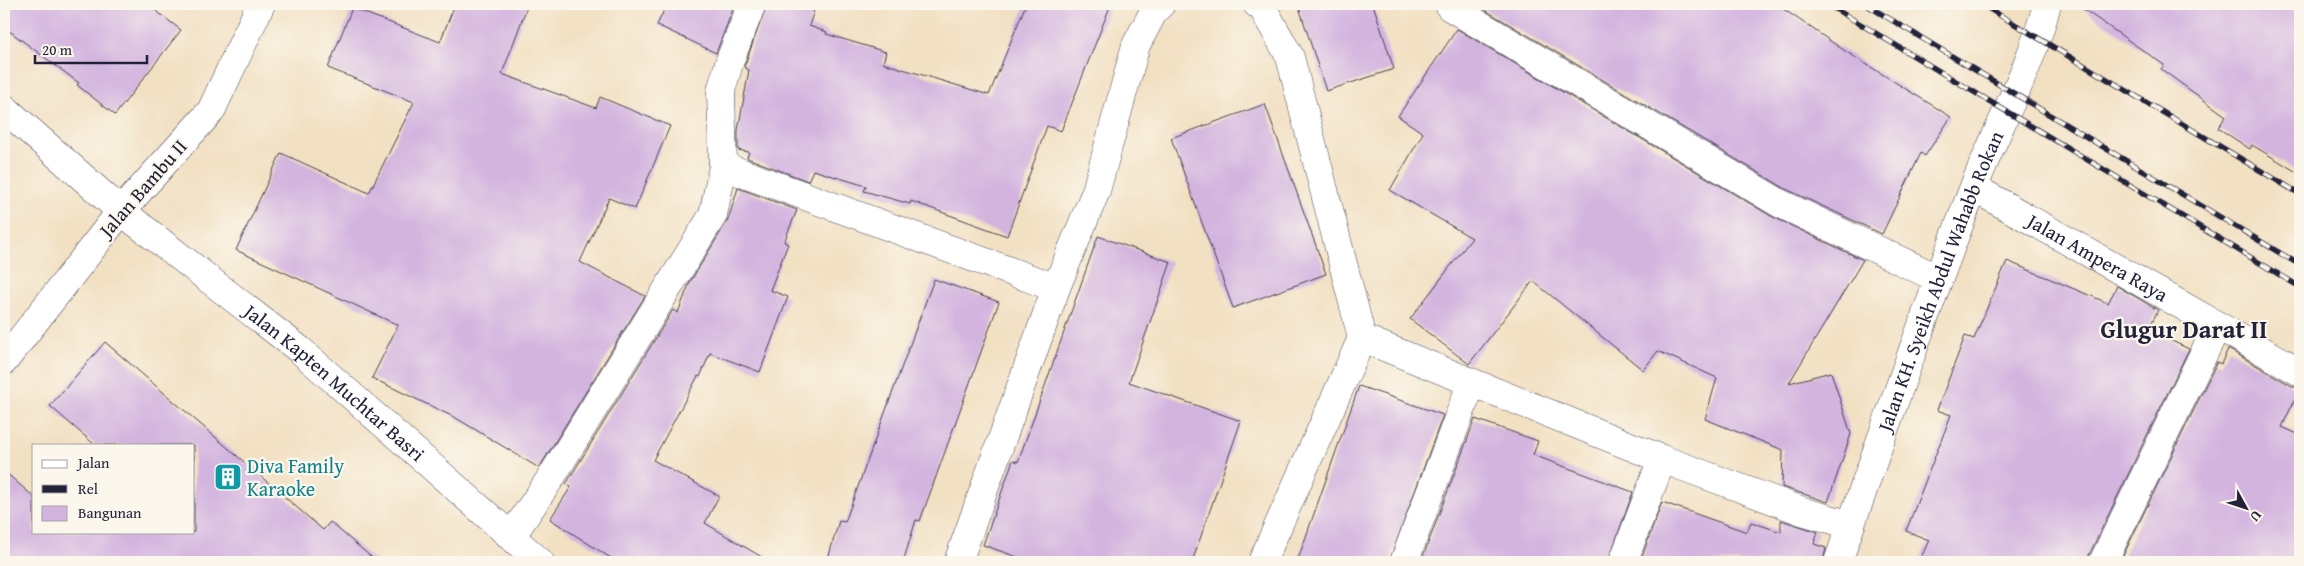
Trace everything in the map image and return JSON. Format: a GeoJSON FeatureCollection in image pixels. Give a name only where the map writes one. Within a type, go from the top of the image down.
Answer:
{"type":"FeatureCollection","features":[{"type":"Feature","properties":{"kind":"street","name":"Jalan Bambu II"},"geometry":{"type":"LineString","coordinates":[[4,361],[121,210],[211,111],[262,4]]}},
{"type":"Feature","properties":{"kind":"street"},"geometry":{"type":"LineString","coordinates":[[512,537],[552,476],[713,215],[723,166],[721,91],[730,60],[752,4]]}},
{"type":"Feature","properties":{"kind":"street"},"geometry":{"type":"LineString","coordinates":[[958,562],[1056,288],[1096,191],[1136,45],[1154,12],[1161,4]]}},
{"type":"Feature","properties":{"kind":"street"},"geometry":{"type":"LineString","coordinates":[[1257,4],[1262,8],[1290,57],[1362,338],[1262,562]]}},
{"type":"Feature","properties":{"kind":"street","name":"Jalan KH. Syeikh Abdul Wahabb Rokan"},"geometry":{"type":"LineString","coordinates":[[1838,562],[1939,279],[1974,188],[2038,38],[2047,4]]}},
{"type":"Feature","properties":{"kind":"street"},"geometry":{"type":"LineString","coordinates":[[1450,7],[1779,203],[1939,279]]}},
{"type":"Feature","properties":{"kind":"street","name":"Jalan Kapten Muchtar Basri"},"geometry":{"type":"LineString","coordinates":[[4,108],[121,210],[300,350],[540,562]]}},
{"type":"Feature","properties":{"kind":"street"},"geometry":{"type":"LineString","coordinates":[[723,166],[1056,288]]}},
{"type":"Feature","properties":{"kind":"street","name":"Jalan Ampera Raya"},"geometry":{"type":"LineString","coordinates":[[1974,188],[2300,372]]}},
{"type":"Feature","properties":{"kind":"street"},"geometry":{"type":"LineString","coordinates":[[2103,562],[2217,326]]}},
{"type":"Feature","properties":{"kind":"street"},"geometry":{"type":"LineString","coordinates":[[1362,338],[1471,384],[1662,459],[1806,512],[1851,525]]}},
{"type":"Feature","properties":{"kind":"street"},"geometry":{"type":"LineString","coordinates":[[1404,562],[1471,384]]}},
{"type":"Feature","properties":{"kind":"street"},"geometry":{"type":"LineString","coordinates":[[1623,562],[1662,459]]}},
{"type":"Feature","properties":{"kind":"building"},"geometry":{"type":"Polygon","coordinates":[[[4,4],[147,4],[181,30],[115,115],[77,85],[79,83],[4,27],[4,4]]]}},
{"type":"Feature","properties":{"kind":"building"},"geometry":{"type":"Polygon","coordinates":[[[455,4],[528,4],[502,74],[596,108],[600,97],[670,126],[635,209],[609,198],[580,262],[645,296],[539,468],[456,418],[372,378],[398,325],[236,250],[281,153],[369,193],[414,102],[328,68],[352,8],[440,42],[455,4]]]}},
{"type":"Feature","properties":{"kind":"building"},"geometry":{"type":"Polygon","coordinates":[[[667,4],[735,4],[716,53],[657,25],[667,4]]]}},
{"type":"Feature","properties":{"kind":"building"},"geometry":{"type":"Polygon","coordinates":[[[767,4],[816,4],[809,26],[827,32],[826,34],[886,52],[883,63],[989,95],[1026,4],[1111,4],[1061,131],[1047,126],[1007,236],[911,201],[910,204],[864,191],[866,186],[813,170],[808,181],[747,158],[749,152],[738,150],[738,130],[749,70],[744,67],[767,4]]]}},
{"type":"Feature","properties":{"kind":"building"},"geometry":{"type":"Polygon","coordinates":[[[1298,4],[1373,4],[1394,69],[1326,91],[1298,4]]]}},
{"type":"Feature","properties":{"kind":"building"},"geometry":{"type":"Polygon","coordinates":[[[1475,4],[1776,4],[1845,51],[1951,117],[1925,156],[1921,153],[1882,234],[1786,189],[1475,4]]]}},
{"type":"Feature","properties":{"kind":"building"},"geometry":{"type":"Polygon","coordinates":[[[2076,4],[2300,4],[2300,174],[2252,145],[2250,149],[2218,128],[2226,116],[2161,69],[2164,65],[2076,4]]]}},
{"type":"Feature","properties":{"kind":"building"},"geometry":{"type":"Polygon","coordinates":[[[1457,29],[1771,216],[1863,260],[1789,383],[1831,372],[1851,434],[1828,502],[1782,487],[1783,450],[1705,419],[1717,378],[1658,351],[1643,370],[1533,281],[1469,364],[1410,319],[1472,238],[1390,190],[1423,133],[1398,116],[1457,29]]]}},
{"type":"Feature","properties":{"kind":"building"},"geometry":{"type":"Polygon","coordinates":[[[1265,104],[1326,274],[1233,308],[1171,138],[1265,104]]]}},
{"type":"Feature","properties":{"kind":"building"},"geometry":{"type":"Polygon","coordinates":[[[738,188],[797,210],[784,242],[788,244],[770,290],[788,297],[760,372],[710,353],[700,377],[698,376],[653,460],[719,496],[705,523],[770,562],[617,562],[550,519],[571,487],[566,484],[673,310],[678,313],[690,282],[728,220],[738,188]]]}},
{"type":"Feature","properties":{"kind":"building"},"geometry":{"type":"Polygon","coordinates":[[[1098,236],[1171,262],[1129,382],[1241,421],[1192,562],[1032,562],[983,545],[1013,460],[1018,462],[1098,236]]]}},
{"type":"Feature","properties":{"kind":"building"},"geometry":{"type":"Polygon","coordinates":[[[2007,261],[2108,303],[2117,286],[2158,310],[2148,330],[2189,349],[2089,555],[2088,562],[1919,562],[1929,540],[1906,531],[1951,415],[1937,410],[1965,336],[1974,339],[2007,261]]]}},
{"type":"Feature","properties":{"kind":"building"},"geometry":{"type":"Polygon","coordinates":[[[934,279],[999,302],[920,521],[916,520],[903,562],[827,562],[839,521],[845,522],[934,279]]]}},
{"type":"Feature","properties":{"kind":"building","name":"Diva Family Karaoke"},"geometry":{"type":"Polygon","coordinates":[[[105,342],[323,530],[330,522],[377,562],[4,562],[4,471],[32,495],[32,534],[195,534],[195,444],[94,444],[50,406],[105,342]]]}},
{"type":"Feature","properties":{"kind":"building"},"geometry":{"type":"Polygon","coordinates":[[[2228,349],[2292,386],[2300,388],[2282,427],[2300,435],[2300,562],[2120,562],[2217,362],[2221,364],[2228,349]]]}},
{"type":"Feature","properties":{"kind":"building"},"geometry":{"type":"Polygon","coordinates":[[[1359,386],[1443,415],[1389,562],[1297,562],[1359,386]]]}},
{"type":"Feature","properties":{"kind":"building"},"geometry":{"type":"Polygon","coordinates":[[[1475,419],[1538,441],[1533,455],[1633,492],[1608,562],[1421,562],[1475,419]]]}},
{"type":"Feature","properties":{"kind":"building"},"geometry":{"type":"Polygon","coordinates":[[[1662,502],[1747,532],[1751,522],[1781,532],[1781,520],[1818,532],[1814,544],[1826,548],[1823,562],[1640,562],[1662,502]]]}},
{"type":"Feature","properties":{"kind":"railway"},"geometry":{"type":"LineString","coordinates":[[1827,4],[2300,287]]}},
{"type":"Feature","properties":{"kind":"railway"},"geometry":{"type":"LineString","coordinates":[[1865,4],[2300,265]]}},
{"type":"Feature","properties":{"kind":"railway"},"geometry":{"type":"LineString","coordinates":[[1981,4],[2300,194]]}},
{"type":"Feature","properties":{"kind":"place","name":"Diva Family Karaoke"},"geometry":{"type":"Point","coordinates":[228,477]}},
{"type":"Feature","properties":{"kind":"district","name":"Glugur Darat II"},"geometry":{"type":"Point","coordinates":[2184,329]}}]}
